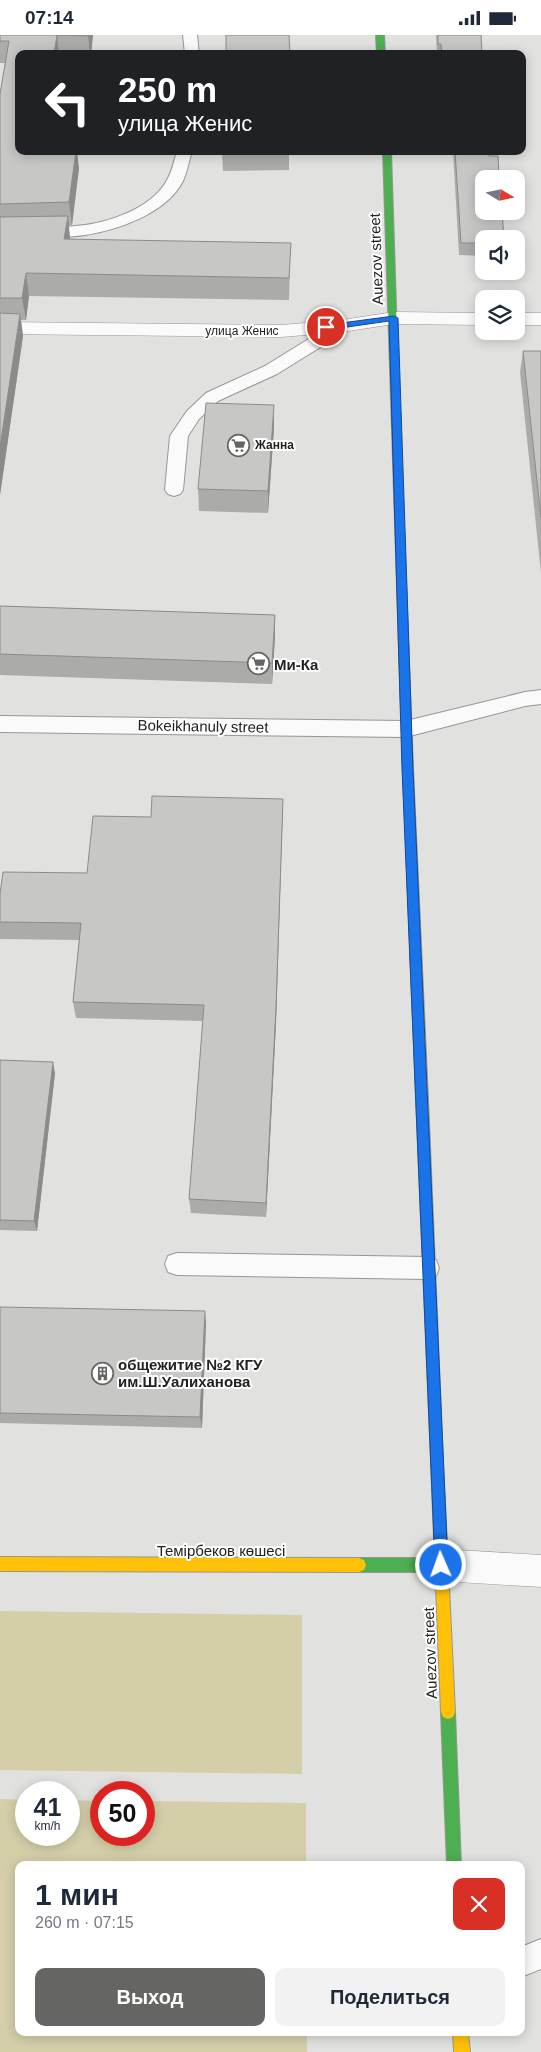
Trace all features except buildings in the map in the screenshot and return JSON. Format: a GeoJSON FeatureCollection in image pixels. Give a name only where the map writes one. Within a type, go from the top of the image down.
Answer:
{"type":"FeatureCollection","features":[{"type":"Feature","properties":{"kind":"main road"},"geometry":{"type":"LineString","coordinates":[[380,35],[381,50]]}},
{"type":"Feature","properties":{"kind":"main road","name":"Auezov street"},"geometry":{"type":"LineString","coordinates":[[387,155],[406,729],[427,1268],[454,1861]]}},
{"type":"Feature","properties":{"kind":"main road","name":"Темірбеков көшесі"},"geometry":{"type":"LineString","coordinates":[[0,1565],[441,1565]]}},
{"type":"Feature","properties":{"kind":"main road"},"geometry":{"type":"LineString","coordinates":[[461,2036],[462,2052]]}},
{"type":"Feature","properties":{"kind":"street","name":"улица Женис"},"geometry":{"type":"LineString","coordinates":[[0,328],[281,331],[342,326],[394,318],[475,319]]}},
{"type":"Feature","properties":{"kind":"street"},"geometry":{"type":"LineString","coordinates":[[525,319],[541,319]]}},
{"type":"Feature","properties":{"kind":"street"},"geometry":{"type":"LineString","coordinates":[[441,1565],[541,1571]]}},
{"type":"Feature","properties":{"kind":"lane"},"geometry":{"type":"LineString","coordinates":[[190,35],[192,50]]}},
{"type":"Feature","properties":{"kind":"lane"},"geometry":{"type":"LineString","coordinates":[[0,233],[85,230],[116,222],[145,210],[161,199],[176,181],[184,155]]}},
{"type":"Feature","properties":{"kind":"lane"},"geometry":{"type":"LineString","coordinates":[[174,490],[180,436],[200,409],[212,397],[270,371],[342,326]]}},
{"type":"Feature","properties":{"kind":"lane","name":"Bokeikhanuly street"},"geometry":{"type":"LineString","coordinates":[[0,724],[406,729],[525,699],[541,697]]}},
{"type":"Feature","properties":{"kind":"lane"},"geometry":{"type":"LineString","coordinates":[[177,1264],[427,1268]]}},
{"type":"Feature","properties":{"kind":"lane"},"geometry":{"type":"LineString","coordinates":[[525,1960],[541,1954]]}},
{"type":"Feature","properties":{"kind":"shaded area"},"geometry":{"type":"Polygon","coordinates":[[[0,1611],[302,1615],[302,1774],[0,1770],[0,1611]]]}},
{"type":"Feature","properties":{"kind":"shaded area"},"geometry":{"type":"Polygon","coordinates":[[[0,1799],[15,1800],[15,1846],[80,1846],[80,1800],[90,1801],[90,1846],[155,1846],[155,1801],[306,1803],[306,1861],[15,1861],[15,2036],[307,2036],[307,2052],[0,2052],[0,1799]]]}},
{"type":"Feature","properties":{"kind":"traffic: fast"},"geometry":{"type":"LineString","coordinates":[[380,35],[381,50]]}},
{"type":"Feature","properties":{"kind":"traffic: fast"},"geometry":{"type":"LineString","coordinates":[[387,155],[395,399]]}},
{"type":"Feature","properties":{"kind":"traffic: fast"},"geometry":{"type":"LineString","coordinates":[[423,1122],[437,1462]]}},
{"type":"Feature","properties":{"kind":"traffic: fast"},"geometry":{"type":"LineString","coordinates":[[359,1565],[441,1565]]}},
{"type":"Feature","properties":{"kind":"traffic: fast"},"geometry":{"type":"LineString","coordinates":[[448,1712],[454,1861]]}},
{"type":"Feature","properties":{"kind":"traffic: slow"},"geometry":{"type":"LineString","coordinates":[[408,769],[423,1122]]}},
{"type":"Feature","properties":{"kind":"traffic: slow"},"geometry":{"type":"LineString","coordinates":[[437,1462],[448,1712]]}},
{"type":"Feature","properties":{"kind":"traffic: slow"},"geometry":{"type":"LineString","coordinates":[[0,1564],[359,1565]]}},
{"type":"Feature","properties":{"kind":"traffic: slow"},"geometry":{"type":"LineString","coordinates":[[461,2036],[462,2052]]}},
{"type":"Feature","properties":{"kind":"traffic: jam"},"geometry":{"type":"LineString","coordinates":[[395,399],[408,769]]}},
{"type":"Feature","properties":{"kind":"place","name":"Жанна"},"geometry":{"type":"Point","coordinates":[239,445]}},
{"type":"Feature","properties":{"kind":"place","name":"Ми-Ка"},"geometry":{"type":"Point","coordinates":[258,664]}},
{"type":"Feature","properties":{"kind":"place","name":"общежитие №2 КГУ им.Ш.Уалиханова"},"geometry":{"type":"Point","coordinates":[102,1373]}},
{"type":"Feature","properties":{"kind":"route"},"geometry":{"type":"LineString","coordinates":[[326,327],[394,318],[408,769],[427,1268],[441,1565]]}}]}
